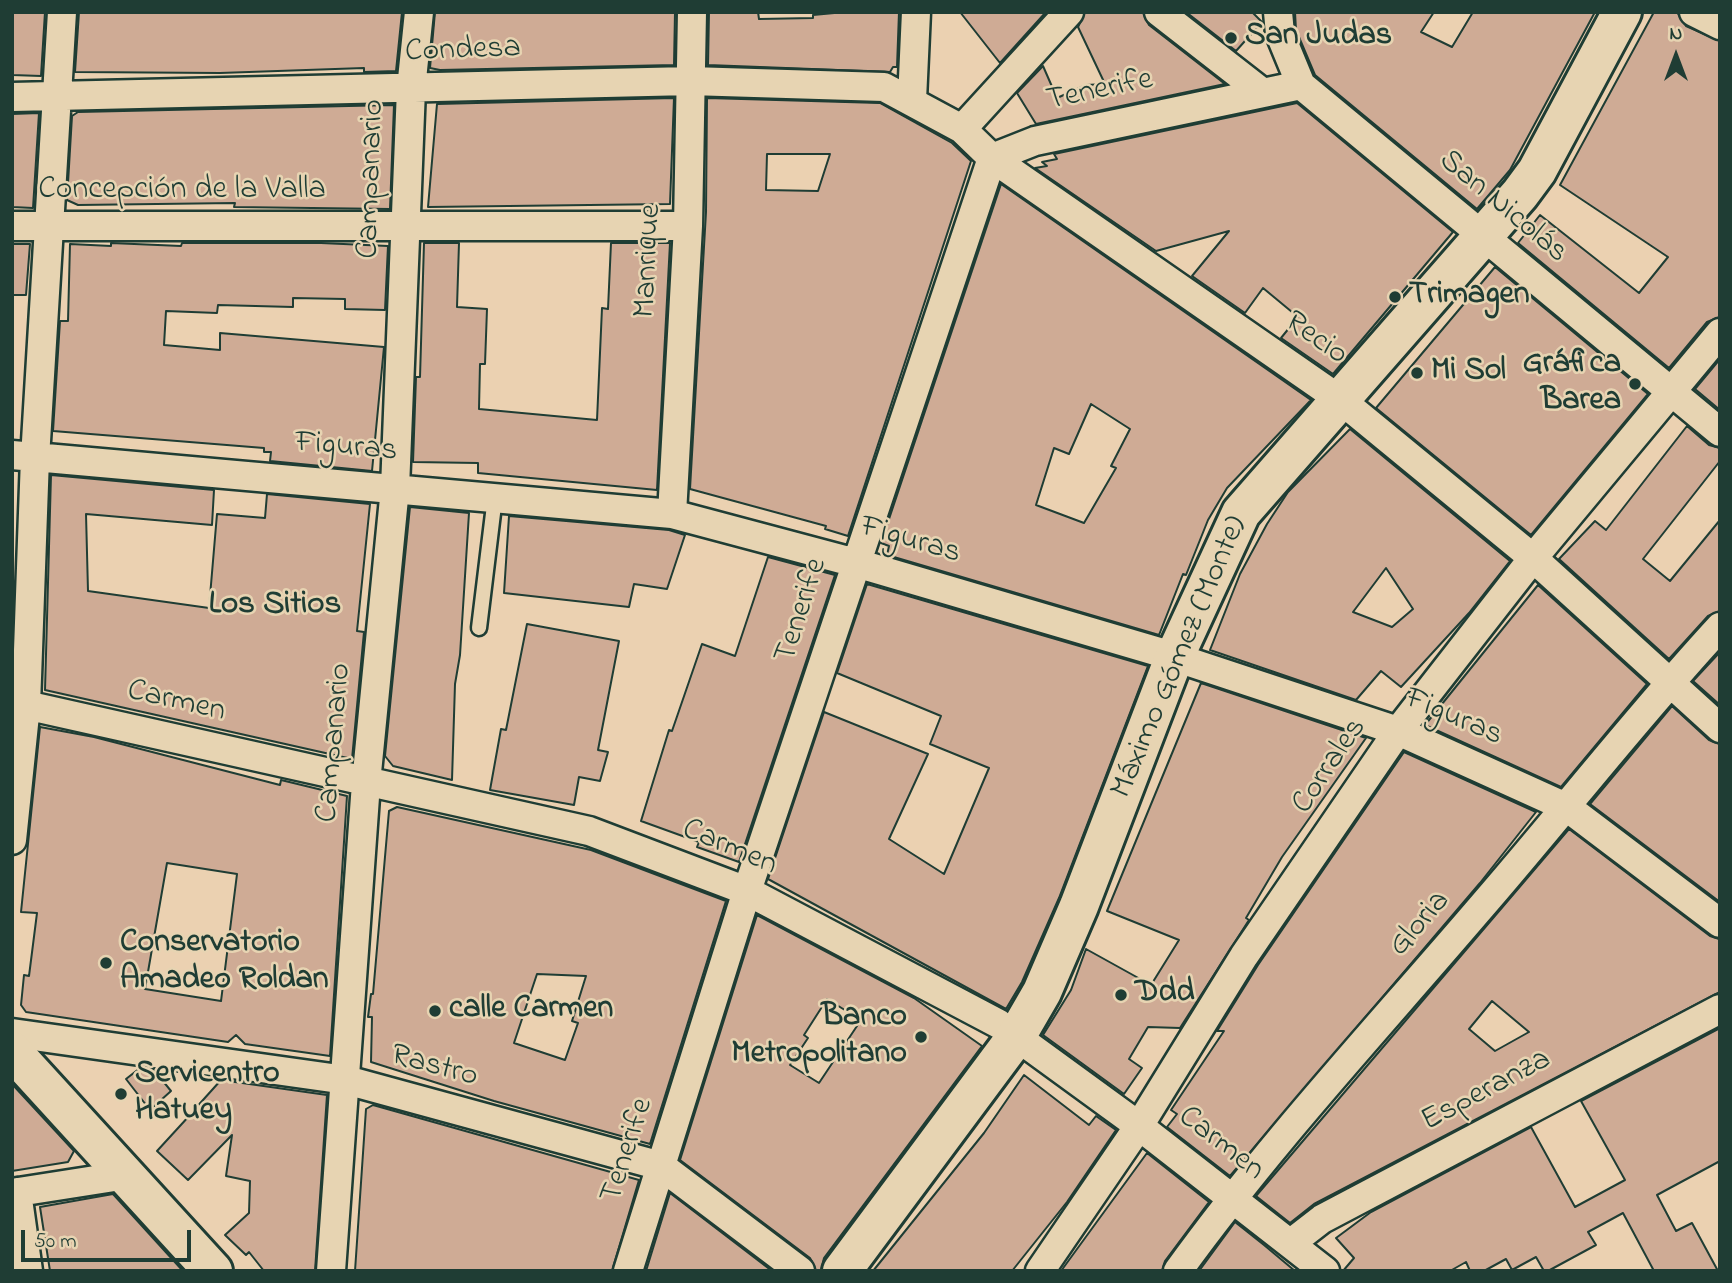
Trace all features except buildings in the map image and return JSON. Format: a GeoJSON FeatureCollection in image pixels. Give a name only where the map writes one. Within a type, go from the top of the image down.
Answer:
{"type":"FeatureCollection","features":[{"type":"Feature","properties":{"kind":"main road","name":"Máximo Gómez (Monte)"},"geometry":{"type":"LineString","coordinates":[[842,1271],[1016,1037],[1042,992],[1079,906],[1174,658],[1241,513],[1484,239],[1537,171],[1622,12]]}},
{"type":"Feature","properties":{"kind":"main road"},"geometry":{"type":"LineString","coordinates":[[12,1051],[213,1271]]}},
{"type":"Feature","properties":{"kind":"street"},"geometry":{"type":"LineString","coordinates":[[12,840],[19,703],[24,456],[51,226],[55,96],[62,12]]}},
{"type":"Feature","properties":{"kind":"street","name":"Campanario"},"geometry":{"type":"LineString","coordinates":[[331,1271],[366,782],[395,488],[411,89],[419,12]]}},
{"type":"Feature","properties":{"kind":"street","name":"Manrique"},"geometry":{"type":"LineString","coordinates":[[672,513],[688,226],[692,12]]}},
{"type":"Feature","properties":{"kind":"street"},"geometry":{"type":"LineString","coordinates":[[912,100],[916,12]]}},
{"type":"Feature","properties":{"kind":"street"},"geometry":{"type":"LineString","coordinates":[[962,129],[1069,12]]}},
{"type":"Feature","properties":{"kind":"street"},"geometry":{"type":"LineString","coordinates":[[1159,12],[1263,93]]}},
{"type":"Feature","properties":{"kind":"street","name":"San Nicolás"},"geometry":{"type":"LineString","coordinates":[[1278,12],[1280,34],[1301,85],[1720,432]]}},
{"type":"Feature","properties":{"kind":"street"},"geometry":{"type":"LineString","coordinates":[[1694,12],[1720,25]]}},
{"type":"Feature","properties":{"kind":"street","name":"Condesa"},"geometry":{"type":"LineString","coordinates":[[12,97],[690,81],[884,87],[912,100]]}},
{"type":"Feature","properties":{"kind":"street","name":"Tenerife"},"geometry":{"type":"LineString","coordinates":[[628,1271],[747,891],[992,158],[1035,141],[1301,85]]}},
{"type":"Feature","properties":{"kind":"street","name":"Recio"},"geometry":{"type":"LineString","coordinates":[[912,100],[962,129],[992,158],[1342,401],[1533,558],[1720,728]]}},
{"type":"Feature","properties":{"kind":"street","name":"Concepción de la Valla"},"geometry":{"type":"LineString","coordinates":[[12,226],[688,226]]}},
{"type":"Feature","properties":{"kind":"street","name":"Corrales"},"geometry":{"type":"LineString","coordinates":[[1040,1271],[1139,1126],[1244,956],[1398,731],[1533,558],[1720,333]]}},
{"type":"Feature","properties":{"kind":"street","name":"Figuras"},"geometry":{"type":"LineString","coordinates":[[24,456],[672,513],[856,563],[1174,658],[1398,731],[1568,808],[1720,923]]}},
{"type":"Feature","properties":{"kind":"street","name":"Gloria"},"geometry":{"type":"LineString","coordinates":[[1178,1271],[1230,1199],[1568,808],[1670,681],[1720,627]]}},
{"type":"Feature","properties":{"kind":"street","name":"Carmen"},"geometry":{"type":"LineString","coordinates":[[19,703],[590,831],[747,891],[999,1024],[1139,1126],[1325,1271]]}},
{"type":"Feature","properties":{"kind":"street","name":"Esperanza"},"geometry":{"type":"LineString","coordinates":[[1291,1242],[1322,1219],[1720,1009]]}},
{"type":"Feature","properties":{"kind":"street","name":"Rastro"},"geometry":{"type":"LineString","coordinates":[[12,1033],[346,1080],[660,1167],[800,1271]]}},
{"type":"Feature","properties":{"kind":"street"},"geometry":{"type":"LineString","coordinates":[[28,1271],[15,1193],[127,1175]]}},
{"type":"Feature","properties":{"kind":"lane"},"geometry":{"type":"LineString","coordinates":[[479,628],[495,497]]}},
{"type":"Feature","properties":{"kind":"place","name":"San Judas"},"geometry":{"type":"Point","coordinates":[1231,38]}},
{"type":"Feature","properties":{"kind":"place","name":"Trimagen"},"geometry":{"type":"Point","coordinates":[1395,297]}},
{"type":"Feature","properties":{"kind":"place","name":"Mi Sol"},"geometry":{"type":"Point","coordinates":[1417,373]}},
{"type":"Feature","properties":{"kind":"place","name":"Gráfica Barea"},"geometry":{"type":"Point","coordinates":[1635,384]}},
{"type":"Feature","properties":{"kind":"place","name":"Conservatorio Amadeo Roldan"},"geometry":{"type":"Point","coordinates":[106,963]}},
{"type":"Feature","properties":{"kind":"place","name":"Ddd"},"geometry":{"type":"Point","coordinates":[1121,995]}},
{"type":"Feature","properties":{"kind":"place","name":"calle Carmen"},"geometry":{"type":"Point","coordinates":[435,1011]}},
{"type":"Feature","properties":{"kind":"place","name":"Banco Metropolitano"},"geometry":{"type":"Point","coordinates":[921,1037]}},
{"type":"Feature","properties":{"kind":"place","name":"Servicentro Hatuey"},"geometry":{"type":"Point","coordinates":[121,1094]}},
{"type":"Feature","properties":{"kind":"district","name":"Los Sitios"},"geometry":{"type":"Point","coordinates":[275,607]}}]}
